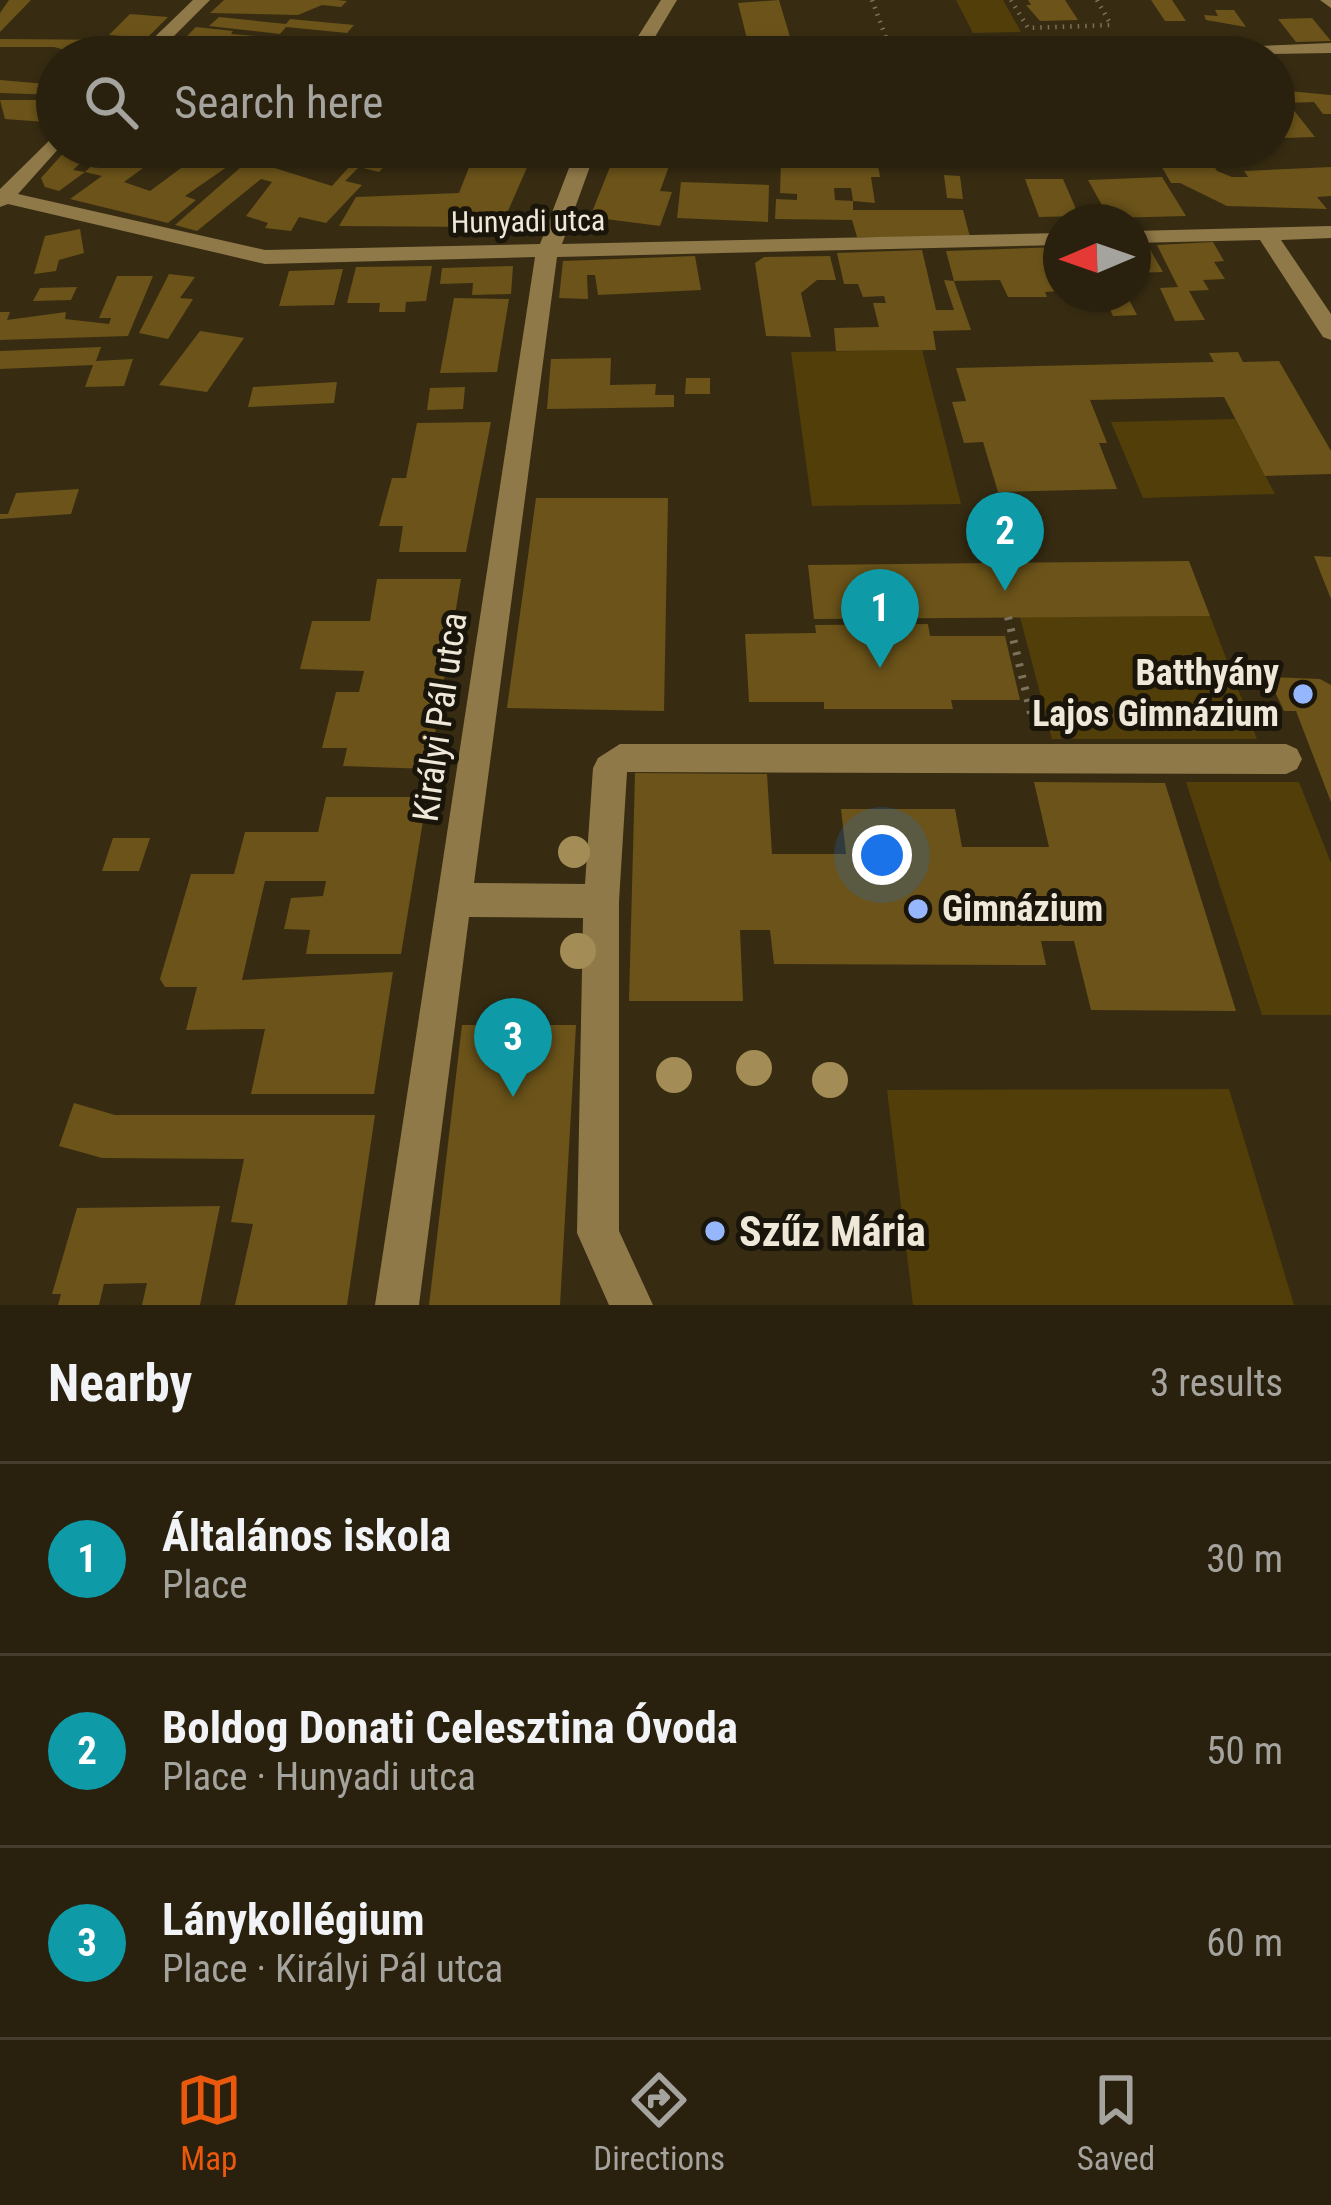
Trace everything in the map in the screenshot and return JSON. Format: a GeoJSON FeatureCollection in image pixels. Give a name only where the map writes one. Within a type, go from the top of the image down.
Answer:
{"type":"FeatureCollection","features":[{"type":"Feature","properties":{"kind":"street"},"geometry":{"type":"LineString","coordinates":[[164,36],[202,0]]}},
{"type":"Feature","properties":{"kind":"street"},"geometry":{"type":"LineString","coordinates":[[647,36],[669,0]]}},
{"type":"Feature","properties":{"kind":"street"},"geometry":{"type":"LineString","coordinates":[[1295,49],[1331,48]]}},
{"type":"Feature","properties":{"kind":"street"},"geometry":{"type":"LineString","coordinates":[[2,199],[36,162]]}},
{"type":"Feature","properties":{"kind":"street","name":"Királyi Pál utca"},"geometry":{"type":"LineString","coordinates":[[397,1305],[547,251],[578,168]]}},
{"type":"Feature","properties":{"kind":"street","name":"Hunyadi utca"},"geometry":{"type":"LineString","coordinates":[[2,199],[248,256],[1043,239]]}},
{"type":"Feature","properties":{"kind":"street"},"geometry":{"type":"LineString","coordinates":[[1151,237],[1331,232]]}},
{"type":"Feature","properties":{"kind":"street"},"geometry":{"type":"LineString","coordinates":[[1267,234],[1331,332]]}},
{"type":"Feature","properties":{"kind":"street"},"geometry":{"type":"LineString","coordinates":[[631,1305],[598,1233],[602,901],[609,768],[620,758],[1286,759]]}},
{"type":"Feature","properties":{"kind":"street"},"geometry":{"type":"LineString","coordinates":[[454,900],[602,901]]}},
{"type":"Feature","properties":{"kind":"path"},"geometry":{"type":"LineString","coordinates":[[872,0],[886,36]]}},
{"type":"Feature","properties":{"kind":"path"},"geometry":{"type":"LineString","coordinates":[[1010,0],[1028,28],[1111,25]]}},
{"type":"Feature","properties":{"kind":"path"},"geometry":{"type":"LineString","coordinates":[[1008,617],[1037,739]]}},
{"type":"Feature","properties":{"kind":"shaded area"},"geometry":{"type":"Polygon","coordinates":[[[956,0],[1003,0],[1021,32],[973,33],[956,0]]]}},
{"type":"Feature","properties":{"kind":"shaded area"},"geometry":{"type":"Polygon","coordinates":[[[922,350],[961,504],[812,506],[791,352],[922,350]]]}},
{"type":"Feature","properties":{"kind":"shaded area"},"geometry":{"type":"Polygon","coordinates":[[[1235,419],[1275,494],[1143,498],[1111,422],[1235,419]]]}},
{"type":"Feature","properties":{"kind":"shaded area"},"geometry":{"type":"Polygon","coordinates":[[[1210,616],[1257,739],[1052,739],[1020,617],[1210,616]]]}},
{"type":"Feature","properties":{"kind":"shaded area"},"geometry":{"type":"Polygon","coordinates":[[[1186,782],[1299,782],[1331,863],[1331,1015],[1262,1015],[1186,782]]]}},
{"type":"Feature","properties":{"kind":"shaded area"},"geometry":{"type":"Polygon","coordinates":[[[1229,1089],[1294,1305],[913,1305],[887,1090],[1229,1089]]]}},
{"type":"Feature","properties":{"kind":"building"},"geometry":{"type":"Polygon","coordinates":[[[9,0],[31,0],[0,32],[0,13],[9,0]]]}},
{"type":"Feature","properties":{"kind":"building"},"geometry":{"type":"Polygon","coordinates":[[[224,0],[347,1],[341,7],[322,5],[298,15],[210,13],[224,0]]]}},
{"type":"Feature","properties":{"kind":"building"},"geometry":{"type":"Polygon","coordinates":[[[779,0],[790,36],[746,36],[738,3],[779,0]]]}},
{"type":"Feature","properties":{"kind":"building"},"geometry":{"type":"Polygon","coordinates":[[[1028,0],[1065,0],[1078,20],[1040,21],[1026,5],[1031,5],[1028,0]]]}},
{"type":"Feature","properties":{"kind":"building"},"geometry":{"type":"Polygon","coordinates":[[[1151,0],[1172,0],[1186,21],[1165,21],[1151,0]]]}},
{"type":"Feature","properties":{"kind":"building"},"geometry":{"type":"Polygon","coordinates":[[[1215,10],[1234,10],[1246,27],[1206,20],[1204,15],[1218,16],[1215,10]]]}},
{"type":"Feature","properties":{"kind":"building"},"geometry":{"type":"Polygon","coordinates":[[[130,14],[168,17],[149,36],[109,35],[130,14]]]}},
{"type":"Feature","properties":{"kind":"building"},"geometry":{"type":"Polygon","coordinates":[[[219,17],[354,25],[347,33],[286,27],[280,34],[209,26],[219,17]]]}},
{"type":"Feature","properties":{"kind":"building"},"geometry":{"type":"Polygon","coordinates":[[[1312,18],[1331,41],[1296,42],[1278,19],[1312,18]]]}},
{"type":"Feature","properties":{"kind":"building"},"geometry":{"type":"Polygon","coordinates":[[[196,27],[256,36],[187,36],[196,27]]]}},
{"type":"Feature","properties":{"kind":"building"},"geometry":{"type":"Polygon","coordinates":[[[0,39],[36,39],[36,47],[0,47],[0,39]]]}},
{"type":"Feature","properties":{"kind":"building"},"geometry":{"type":"Polygon","coordinates":[[[0,80],[36,83],[36,94],[0,93],[0,80]]]}},
{"type":"Feature","properties":{"kind":"building"},"geometry":{"type":"Polygon","coordinates":[[[1295,92],[1331,95],[1331,114],[1323,114],[1314,102],[1295,103],[1295,92]]]}},
{"type":"Feature","properties":{"kind":"building"},"geometry":{"type":"Polygon","coordinates":[[[0,100],[36,100],[36,121],[5,119],[0,100]]]}},
{"type":"Feature","properties":{"kind":"building"},"geometry":{"type":"Polygon","coordinates":[[[1295,112],[1315,137],[1295,138],[1295,112]]]}},
{"type":"Feature","properties":{"kind":"building"},"geometry":{"type":"Polygon","coordinates":[[[1331,167],[1331,196],[1317,197],[1327,209],[1227,206],[1171,183],[1162,168],[1215,168],[1232,177],[1248,177],[1244,171],[1331,167]]]}},
{"type":"Feature","properties":{"kind":"building"},"geometry":{"type":"Polygon","coordinates":[[[50,168],[85,172],[59,191],[45,187],[41,178],[50,168]]]}},
{"type":"Feature","properties":{"kind":"building"},"geometry":{"type":"Polygon","coordinates":[[[89,168],[143,168],[124,182],[150,191],[181,168],[225,168],[185,196],[196,200],[168,223],[70,199],[102,176],[85,172],[89,168]]]}},
{"type":"Feature","properties":{"kind":"building"},"geometry":{"type":"Polygon","coordinates":[[[240,168],[275,168],[332,186],[348,168],[358,168],[345,181],[362,185],[326,223],[299,217],[291,231],[265,228],[268,223],[246,216],[272,182],[261,179],[197,231],[175,225],[240,168]]]}},
{"type":"Feature","properties":{"kind":"building"},"geometry":{"type":"Polygon","coordinates":[[[469,168],[527,168],[504,220],[483,227],[339,226],[356,197],[459,193],[469,168]]]}},
{"type":"Feature","properties":{"kind":"building"},"geometry":{"type":"Polygon","coordinates":[[[610,168],[668,168],[660,191],[672,192],[660,226],[590,217],[610,168]]]}},
{"type":"Feature","properties":{"kind":"building"},"geometry":{"type":"Polygon","coordinates":[[[781,168],[878,168],[880,177],[871,177],[875,203],[853,201],[853,210],[963,210],[970,237],[857,237],[852,220],[775,219],[776,199],[797,200],[797,194],[780,193],[781,168]],[[834,188],[835,200],[853,201],[851,188],[834,188]]]}},
{"type":"Feature","properties":{"kind":"building"},"geometry":{"type":"Polygon","coordinates":[[[944,175],[960,176],[963,199],[947,198],[944,175]]]}},
{"type":"Feature","properties":{"kind":"building"},"geometry":{"type":"Polygon","coordinates":[[[1162,177],[1186,216],[1151,217],[1151,204],[1101,204],[1088,180],[1162,177]]]}},
{"type":"Feature","properties":{"kind":"building"},"geometry":{"type":"Polygon","coordinates":[[[1025,179],[1063,179],[1074,204],[1043,204],[1043,217],[1039,217],[1025,179]]]}},
{"type":"Feature","properties":{"kind":"building"},"geometry":{"type":"Polygon","coordinates":[[[681,182],[769,185],[768,222],[677,218],[681,182]]]}},
{"type":"Feature","properties":{"kind":"building"},"geometry":{"type":"Polygon","coordinates":[[[80,229],[84,253],[59,260],[56,271],[34,274],[45,236],[80,229]]]}},
{"type":"Feature","properties":{"kind":"building"},"geometry":{"type":"Polygon","coordinates":[[[1213,242],[1224,261],[1214,262],[1225,279],[1203,280],[1209,290],[1189,291],[1205,320],[1175,321],[1160,288],[1178,287],[1157,245],[1213,242]]]}},
{"type":"Feature","properties":{"kind":"building"},"geometry":{"type":"Polygon","coordinates":[[[1043,248],[1043,297],[1008,297],[1000,280],[954,281],[946,251],[1043,248]]]}},
{"type":"Feature","properties":{"kind":"building"},"geometry":{"type":"Polygon","coordinates":[[[922,250],[936,310],[954,310],[944,280],[954,281],[971,330],[933,331],[936,350],[836,351],[834,328],[879,327],[873,303],[886,303],[884,296],[863,297],[858,284],[844,284],[837,253],[922,250]]]}},
{"type":"Feature","properties":{"kind":"building"},"geometry":{"type":"Polygon","coordinates":[[[1151,251],[1163,272],[1151,272],[1151,251]]]}},
{"type":"Feature","properties":{"kind":"building"},"geometry":{"type":"Polygon","coordinates":[[[695,256],[701,290],[598,295],[595,275],[587,275],[588,299],[559,298],[563,261],[695,256]]]}},
{"type":"Feature","properties":{"kind":"building"},"geometry":{"type":"Polygon","coordinates":[[[830,256],[836,280],[817,280],[801,293],[811,337],[766,336],[755,263],[764,257],[830,256]]]}},
{"type":"Feature","properties":{"kind":"building"},"geometry":{"type":"Polygon","coordinates":[[[432,266],[426,301],[406,302],[405,312],[379,312],[380,303],[347,303],[356,267],[432,266]]]}},
{"type":"Feature","properties":{"kind":"building"},"geometry":{"type":"Polygon","coordinates":[[[513,266],[511,294],[472,295],[473,283],[440,284],[442,268],[513,266]]]}},
{"type":"Feature","properties":{"kind":"building"},"geometry":{"type":"Polygon","coordinates":[[[343,269],[334,305],[279,306],[289,271],[343,269]]]}},
{"type":"Feature","properties":{"kind":"building"},"geometry":{"type":"Polygon","coordinates":[[[169,274],[195,277],[180,298],[193,299],[168,339],[139,333],[169,274]]]}},
{"type":"Feature","properties":{"kind":"building"},"geometry":{"type":"Polygon","coordinates":[[[117,276],[153,276],[128,336],[0,340],[0,312],[10,312],[7,320],[66,312],[65,319],[109,324],[111,318],[99,318],[117,276]]]}},
{"type":"Feature","properties":{"kind":"building"},"geometry":{"type":"Polygon","coordinates":[[[77,287],[71,300],[33,301],[40,288],[77,287]]]}},
{"type":"Feature","properties":{"kind":"building"},"geometry":{"type":"Polygon","coordinates":[[[454,298],[509,299],[497,372],[440,373],[454,298]]]}},
{"type":"Feature","properties":{"kind":"building"},"geometry":{"type":"Polygon","coordinates":[[[200,331],[244,338],[207,392],[159,385],[200,331]]]}},
{"type":"Feature","properties":{"kind":"building"},"geometry":{"type":"Polygon","coordinates":[[[101,347],[96,361],[133,359],[124,386],[85,387],[93,365],[0,369],[0,351],[101,347]]]}},
{"type":"Feature","properties":{"kind":"building"},"geometry":{"type":"Polygon","coordinates":[[[1238,352],[1243,362],[1279,361],[1331,451],[1331,474],[1265,476],[1224,397],[1090,400],[1107,443],[1099,443],[1117,489],[998,492],[983,442],[964,443],[952,402],[966,401],[956,368],[1214,362],[1209,353],[1238,352]]]}},
{"type":"Feature","properties":{"kind":"building"},"geometry":{"type":"Polygon","coordinates":[[[611,358],[610,385],[656,384],[655,395],[674,395],[674,407],[547,409],[551,359],[611,358]]]}},
{"type":"Feature","properties":{"kind":"building"},"geometry":{"type":"Polygon","coordinates":[[[686,378],[710,378],[710,394],[685,394],[686,378]]]}},
{"type":"Feature","properties":{"kind":"building"},"geometry":{"type":"Polygon","coordinates":[[[337,382],[334,403],[248,407],[253,387],[337,382]]]}},
{"type":"Feature","properties":{"kind":"building"},"geometry":{"type":"Polygon","coordinates":[[[465,387],[463,409],[427,410],[430,388],[465,387]]]}},
{"type":"Feature","properties":{"kind":"building"},"geometry":{"type":"Polygon","coordinates":[[[491,422],[466,552],[399,552],[403,526],[379,526],[392,478],[406,478],[417,423],[491,422]]]}},
{"type":"Feature","properties":{"kind":"building"},"geometry":{"type":"Polygon","coordinates":[[[79,489],[71,514],[0,519],[0,514],[8,514],[16,493],[79,489]]]}},
{"type":"Feature","properties":{"kind":"building"},"geometry":{"type":"Polygon","coordinates":[[[536,498],[668,498],[664,711],[507,708],[536,498]]]}},
{"type":"Feature","properties":{"kind":"building"},"geometry":{"type":"Polygon","coordinates":[[[1314,556],[1331,557],[1331,599],[1314,556]]]}},
{"type":"Feature","properties":{"kind":"building"},"geometry":{"type":"Polygon","coordinates":[[[1189,561],[1210,616],[814,619],[808,565],[1189,561]]]}},
{"type":"Feature","properties":{"kind":"building"},"geometry":{"type":"Polygon","coordinates":[[[377,579],[461,579],[429,769],[343,766],[347,748],[322,748],[336,692],[359,692],[364,671],[300,669],[312,621],[370,621],[377,579]]]}},
{"type":"Feature","properties":{"kind":"building"},"geometry":{"type":"Polygon","coordinates":[[[928,624],[930,636],[1005,636],[1020,700],[951,700],[953,709],[824,709],[824,702],[749,702],[745,634],[816,633],[815,625],[928,624]]]}},
{"type":"Feature","properties":{"kind":"building"},"geometry":{"type":"Polygon","coordinates":[[[1268,677],[1320,679],[1331,685],[1331,802],[1296,711],[1284,711],[1268,677]]]}},
{"type":"Feature","properties":{"kind":"building","name":"Gimnázium"},"geometry":{"type":"Polygon","coordinates":[[[635,773],[767,774],[772,854],[846,854],[841,809],[955,809],[962,847],[1049,847],[1034,782],[1165,783],[1236,1011],[1091,1010],[1074,941],[1041,941],[1046,965],[774,964],[770,930],[740,930],[743,1001],[629,1001],[635,773]]]}},
{"type":"Feature","properties":{"kind":"building"},"geometry":{"type":"Polygon","coordinates":[[[326,797],[427,797],[401,954],[306,954],[310,930],[284,929],[291,898],[323,896],[326,881],[265,881],[242,980],[393,972],[374,1094],[251,1094],[265,1029],[186,1030],[197,987],[165,987],[160,979],[191,874],[234,874],[245,832],[318,832],[326,797]]]}},
{"type":"Feature","properties":{"kind":"building"},"geometry":{"type":"Polygon","coordinates":[[[113,838],[150,838],[139,871],[102,871],[113,838]]]}},
{"type":"Feature","properties":{"kind":"building"},"geometry":{"type":"Polygon","coordinates":[[[462,1025],[576,1025],[560,1305],[429,1305],[462,1025]]]}},
{"type":"Feature","properties":{"kind":"building"},"geometry":{"type":"Polygon","coordinates":[[[74,1103],[115,1115],[375,1115],[347,1305],[235,1305],[253,1224],[231,1222],[244,1159],[102,1158],[59,1146],[74,1103]]]}},
{"type":"Feature","properties":{"kind":"building"},"geometry":{"type":"Polygon","coordinates":[[[220,1206],[200,1305],[142,1305],[147,1283],[104,1284],[99,1305],[58,1305],[61,1294],[52,1294],[77,1208],[220,1206]]]}},
{"type":"Feature","properties":{"kind":"place","name":"Boldog Donati Celesztina Óvoda"},"geometry":{"type":"Point","coordinates":[1005,591]}},
{"type":"Feature","properties":{"kind":"place","name":"Általános iskola"},"geometry":{"type":"Point","coordinates":[880,668]}},
{"type":"Feature","properties":{"kind":"place","name":"Batthyány Lajos Gimnázium"},"geometry":{"type":"Point","coordinates":[1303,694]}},
{"type":"Feature","properties":{"kind":"place","name":"Gimnázium"},"geometry":{"type":"Point","coordinates":[918,909]}},
{"type":"Feature","properties":{"kind":"place","name":"Lánykollégium"},"geometry":{"type":"Point","coordinates":[513,1097]}},
{"type":"Feature","properties":{"kind":"place","name":"Szűz Mária"},"geometry":{"type":"Point","coordinates":[715,1231]}}]}
